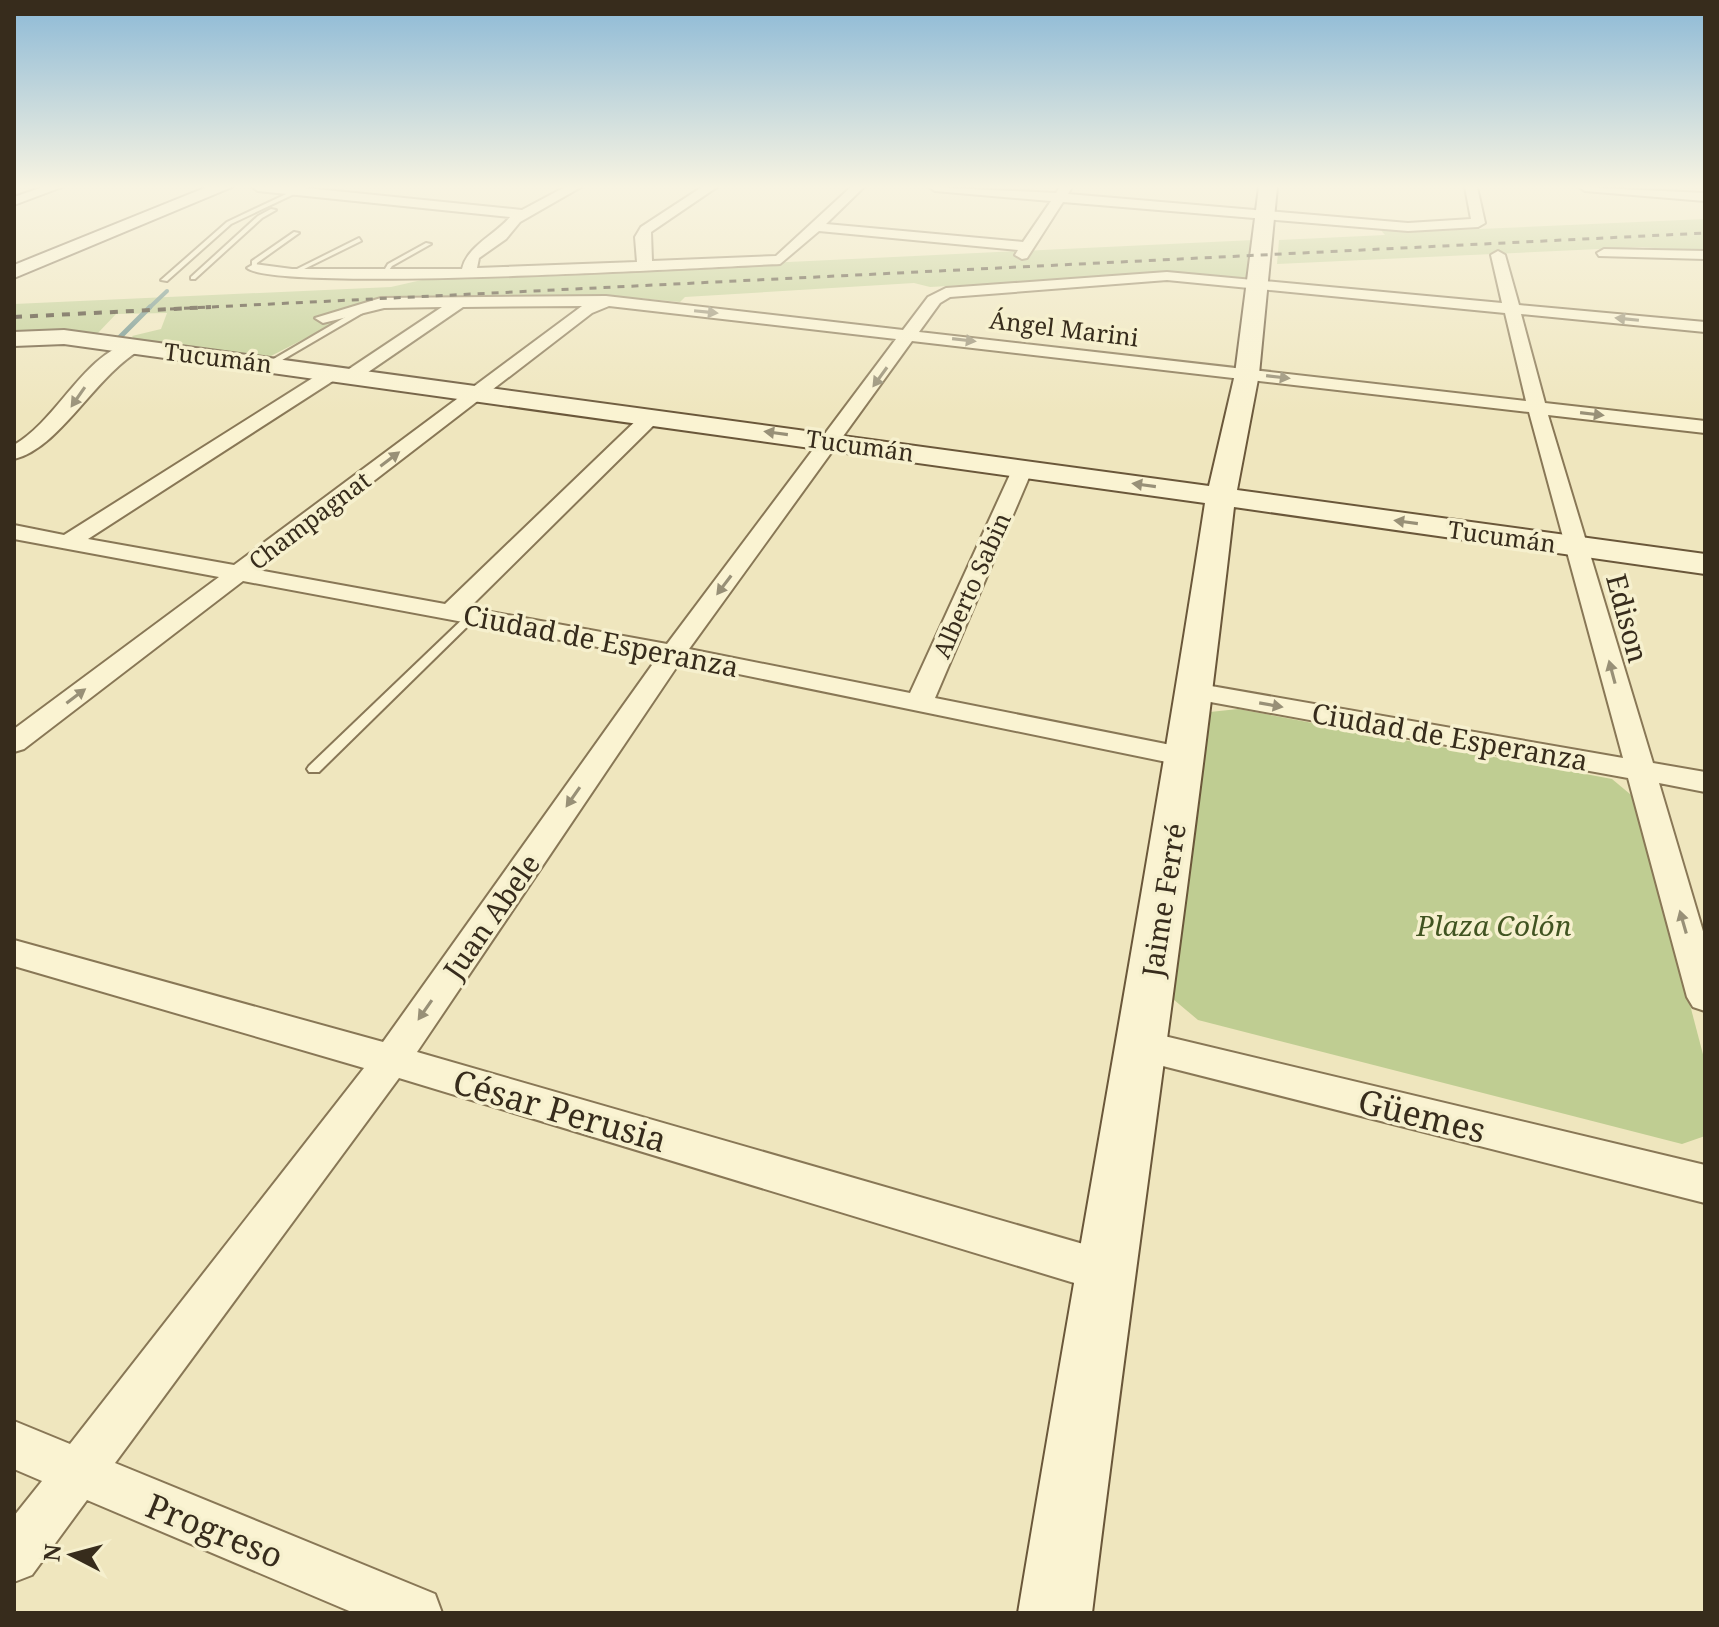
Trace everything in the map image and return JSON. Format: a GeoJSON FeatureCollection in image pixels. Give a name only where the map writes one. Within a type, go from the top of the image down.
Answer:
{"type":"FeatureCollection","features":[{"type":"Feature","properties":{"kind":"street"},"geometry":{"type":"LineString","coordinates":[[14,272],[36,263]]}},
{"type":"Feature","properties":{"kind":"street"},"geometry":{"type":"LineString","coordinates":[[468,273],[472,263]]}},
{"type":"Feature","properties":{"kind":"street"},"geometry":{"type":"LineString","coordinates":[[254,268],[292,273],[468,273],[714,263]]}},
{"type":"Feature","properties":{"kind":"street","name":"Jaime Ferré"},"geometry":{"type":"LineString","coordinates":[[1055,1613],[1104,1271],[1186,757],[1221,496],[1247,374],[1261,263]]}},
{"type":"Feature","properties":{"kind":"street","name":"Edison"},"geometry":{"type":"LineString","coordinates":[[1500,263],[1537,408],[1705,997]]}},
{"type":"Feature","properties":{"kind":"street","name":"Juan Abele"},"geometry":{"type":"LineString","coordinates":[[14,1557],[391,1060],[673,653],[833,441],[934,300],[946,293],[972,289],[1167,276],[1705,327]]}},
{"type":"Feature","properties":{"kind":"street","name":"Ángel Marini"},"geometry":{"type":"LineString","coordinates":[[323,318],[362,311],[381,303],[606,301],[1705,427]]}},
{"type":"Feature","properties":{"kind":"street","name":"Champagnat"},"geometry":{"type":"LineString","coordinates":[[14,743],[586,310],[606,301]]}},
{"type":"Feature","properties":{"kind":"street"},"geometry":{"type":"LineString","coordinates":[[68,542],[460,302]]}},
{"type":"Feature","properties":{"kind":"street","name":"Tucumán"},"geometry":{"type":"LineString","coordinates":[[14,339],[64,337],[134,346],[1705,564]]}},
{"type":"Feature","properties":{"kind":"street"},"geometry":{"type":"LineString","coordinates":[[14,453],[47,433],[65,415],[100,366],[134,346]]}},
{"type":"Feature","properties":{"kind":"street"},"geometry":{"type":"LineString","coordinates":[[463,613],[651,417]]}},
{"type":"Feature","properties":{"kind":"street","name":"Alberto Sabin"},"geometry":{"type":"LineString","coordinates":[[919,703],[1023,468]]}},
{"type":"Feature","properties":{"kind":"street","name":"Ciudad de Esperanza"},"geometry":{"type":"LineString","coordinates":[[14,532],[673,653],[1186,757]]}},
{"type":"Feature","properties":{"kind":"street","name":"Ciudad de Esperanza"},"geometry":{"type":"LineString","coordinates":[[1194,691],[1705,782]]}},
{"type":"Feature","properties":{"kind":"street","name":"César Perusia"},"geometry":{"type":"LineString","coordinates":[[14,953],[391,1060],[1104,1271]]}},
{"type":"Feature","properties":{"kind":"street","name":"Güemes"},"geometry":{"type":"LineString","coordinates":[[1139,1045],[1705,1184]]}},
{"type":"Feature","properties":{"kind":"street","name":"Progreso"},"geometry":{"type":"LineString","coordinates":[[14,1445],[416,1613]]}},
{"type":"Feature","properties":{"kind":"lane"},"geometry":{"type":"LineString","coordinates":[[165,280],[184,263]]}},
{"type":"Feature","properties":{"kind":"lane"},"geometry":{"type":"LineString","coordinates":[[193,278],[210,263]]}},
{"type":"Feature","properties":{"kind":"lane"},"geometry":{"type":"LineString","coordinates":[[254,263],[254,268]]}},
{"type":"Feature","properties":{"kind":"lane"},"geometry":{"type":"LineString","coordinates":[[292,273],[312,263]]}},
{"type":"Feature","properties":{"kind":"lane"},"geometry":{"type":"LineString","coordinates":[[384,273],[394,263]]}},
{"type":"Feature","properties":{"kind":"lane"},"geometry":{"type":"LineString","coordinates":[[269,364],[362,311]]}},
{"type":"Feature","properties":{"kind":"lane"},"geometry":{"type":"LineString","coordinates":[[314,769],[463,613]]}},
{"type":"Feature","properties":{"kind":"green space"},"geometry":{"type":"Polygon","coordinates":[[[767,263],[1253,263],[1253,279],[1183,273],[930,287],[914,283],[685,297],[680,302],[638,298],[376,302],[269,357],[135,340],[132,336],[161,329],[167,313],[116,314],[97,334],[14,333],[14,304],[391,287],[426,279],[767,263]]]}},
{"type":"Feature","properties":{"kind":"green space","name":"Plaza Colón"},"geometry":{"type":"Polygon","coordinates":[[[1238,709],[1612,779],[1636,799],[1705,1062],[1705,1136],[1682,1144],[1198,1020],[1173,999],[1210,712],[1238,709]]]}},
{"type":"Feature","properties":{"kind":"waterway"},"geometry":{"type":"LineString","coordinates":[[148,309],[167,291]]}},
{"type":"Feature","properties":{"kind":"waterway"},"geometry":{"type":"LineString","coordinates":[[119,338],[148,309]]}},
{"type":"Feature","properties":{"kind":"railway"},"geometry":{"type":"LineString","coordinates":[[170,309],[1101,263]]}},
{"type":"Feature","properties":{"kind":"railway"},"geometry":{"type":"LineString","coordinates":[[14,317],[211,307]]}}]}
